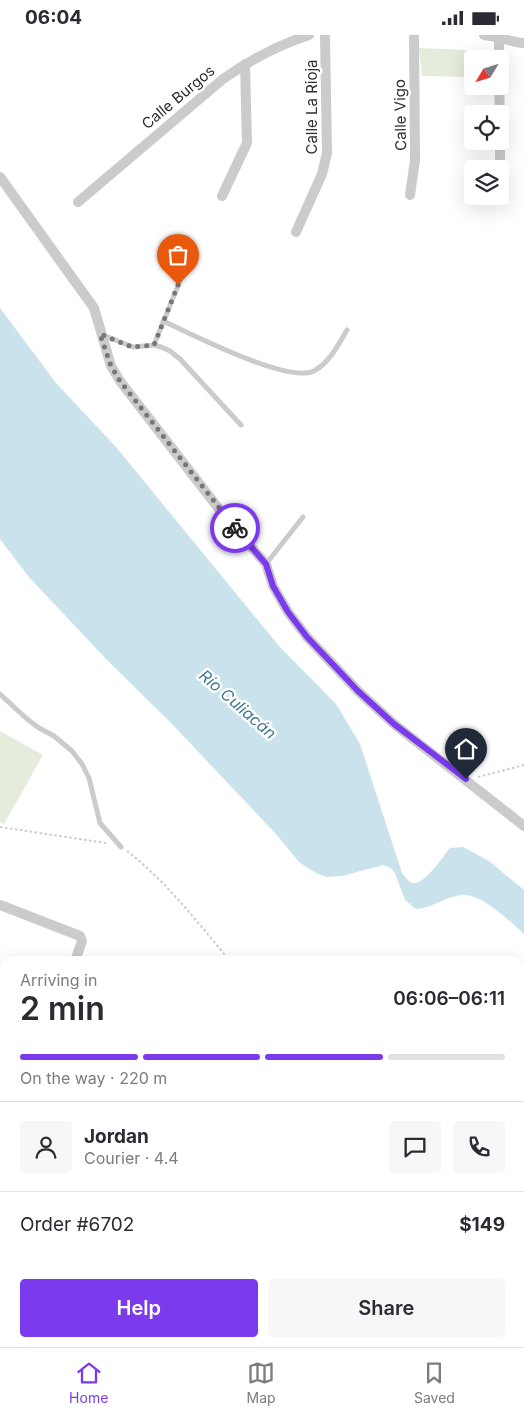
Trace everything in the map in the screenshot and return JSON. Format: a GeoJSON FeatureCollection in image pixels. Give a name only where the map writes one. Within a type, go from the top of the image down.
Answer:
{"type":"FeatureCollection","features":[{"type":"Feature","properties":{"kind":"street","name":"Calle Burgos"},"geometry":{"type":"LineString","coordinates":[[78,202],[202,95],[246,64],[297,37],[309,35]]}},
{"type":"Feature","properties":{"kind":"street","name":"Calle La Rioja"},"geometry":{"type":"LineString","coordinates":[[296,232],[322,174],[327,153],[325,35]]}},
{"type":"Feature","properties":{"kind":"street","name":"Calle Vigo"},"geometry":{"type":"LineString","coordinates":[[410,195],[415,160],[414,35]]}},
{"type":"Feature","properties":{"kind":"street"},"geometry":{"type":"LineString","coordinates":[[484,35],[500,35],[524,43]]}},
{"type":"Feature","properties":{"kind":"street"},"geometry":{"type":"LineString","coordinates":[[499,50],[500,35]]}},
{"type":"Feature","properties":{"kind":"street"},"geometry":{"type":"LineString","coordinates":[[222,196],[246,143],[246,64]]}},
{"type":"Feature","properties":{"kind":"street"},"geometry":{"type":"LineString","coordinates":[[0,177],[94,308],[100,334],[111,366],[120,381],[226,518],[266,564],[273,586],[288,612],[307,637],[352,685],[394,724],[466,779],[524,827]]}},
{"type":"Feature","properties":{"kind":"street"},"geometry":{"type":"LineString","coordinates":[[0,905],[80,936],[82,941],[77,956]]}},
{"type":"Feature","properties":{"kind":"lane"},"geometry":{"type":"LineString","coordinates":[[154,345],[193,249]]}},
{"type":"Feature","properties":{"kind":"lane"},"geometry":{"type":"LineString","coordinates":[[163,321],[274,369],[301,374],[313,371],[323,364],[333,354],[347,330]]}},
{"type":"Feature","properties":{"kind":"lane"},"geometry":{"type":"LineString","coordinates":[[100,334],[132,347],[154,345],[170,351],[180,359],[241,425]]}},
{"type":"Feature","properties":{"kind":"lane"},"geometry":{"type":"LineString","coordinates":[[266,564],[303,517]]}},
{"type":"Feature","properties":{"kind":"lane"},"geometry":{"type":"LineString","coordinates":[[0,694],[27,719],[54,736],[77,757],[89,778],[100,823],[121,847]]}},
{"type":"Feature","properties":{"kind":"path"},"geometry":{"type":"LineString","coordinates":[[466,779],[524,765]]}},
{"type":"Feature","properties":{"kind":"path"},"geometry":{"type":"LineString","coordinates":[[0,827],[97,841],[121,847],[141,862],[176,897],[226,956]]}},
{"type":"Feature","properties":{"kind":"green space"},"geometry":{"type":"Polygon","coordinates":[[[419,48],[466,50],[464,50],[464,77],[422,76],[419,48]]]}},
{"type":"Feature","properties":{"kind":"green space"},"geometry":{"type":"Polygon","coordinates":[[[0,731],[43,755],[4,824],[0,822],[0,731]]]}},
{"type":"Feature","properties":{"kind":"water","name":"Río Culiacán"},"geometry":{"type":"Polygon","coordinates":[[[0,308],[56,383],[116,447],[279,646],[336,704],[360,744],[402,873],[407,879],[415,883],[421,881],[432,871],[450,848],[463,847],[489,861],[524,890],[524,934],[495,909],[469,895],[455,896],[428,907],[416,909],[405,900],[395,873],[391,868],[383,865],[342,876],[326,877],[299,862],[276,834],[172,724],[106,659],[28,576],[0,539],[0,308]]]}},
{"type":"Feature","properties":{"kind":"way so far"},"geometry":{"type":"LineString","coordinates":[[178,285],[154,345],[132,347],[100,334],[111,366],[120,381],[235,528]]}},
{"type":"Feature","properties":{"kind":"route"},"geometry":{"type":"LineString","coordinates":[[235,528],[266,564],[273,586],[288,612],[307,637],[358,691],[394,724],[466,779]]}}]}
